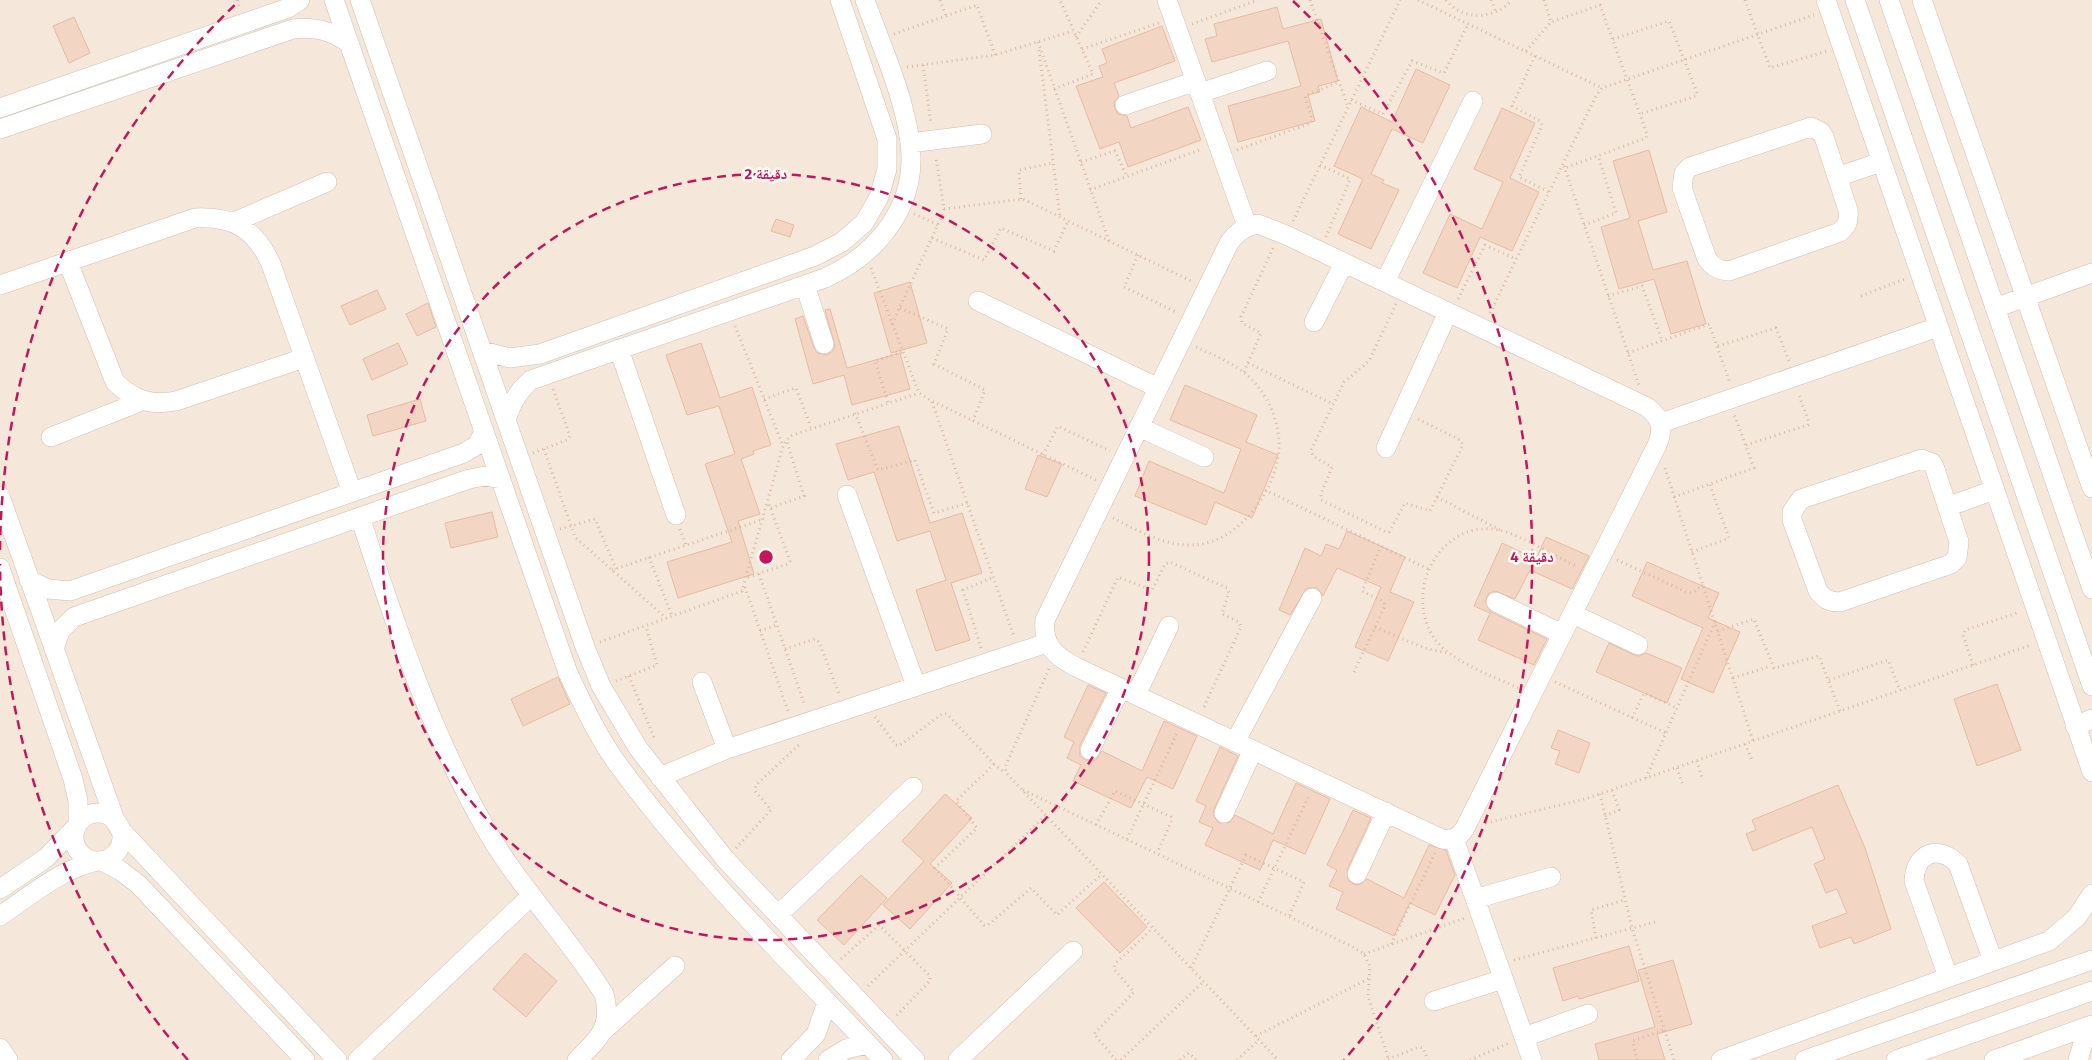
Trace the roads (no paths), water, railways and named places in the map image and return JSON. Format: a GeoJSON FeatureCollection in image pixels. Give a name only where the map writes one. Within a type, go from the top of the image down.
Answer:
{"type":"FeatureCollection","features":[{"type":"Feature","properties":{"kind":"street"},"geometry":{"type":"LineString","coordinates":[[0,108],[288,8],[300,0]]}},
{"type":"Feature","properties":{"kind":"street"},"geometry":{"type":"LineString","coordinates":[[334,0],[568,673],[591,720],[618,765],[706,873],[883,1060]]}},
{"type":"Feature","properties":{"kind":"street"},"geometry":{"type":"LineString","coordinates":[[360,0],[585,647],[601,686],[618,718],[660,777],[725,859],[915,1060]]}},
{"type":"Feature","properties":{"kind":"street"},"geometry":{"type":"LineString","coordinates":[[482,351],[502,357],[525,357],[572,342],[815,256],[842,242],[864,223],[882,188],[887,169],[887,139],[840,0]]}},
{"type":"Feature","properties":{"kind":"street"},"geometry":{"type":"LineString","coordinates":[[506,420],[512,402],[520,390],[531,380],[805,285],[847,268],[866,254],[887,232],[900,208],[910,175],[910,143],[901,104],[866,0]]}},
{"type":"Feature","properties":{"kind":"street"},"geometry":{"type":"LineString","coordinates":[[1167,0],[1247,226]]}},
{"type":"Feature","properties":{"kind":"street"},"geometry":{"type":"LineString","coordinates":[[1855,0],[2092,686]]}},
{"type":"Feature","properties":{"kind":"street"},"geometry":{"type":"LineString","coordinates":[[1889,0],[2092,589]]}},
{"type":"Feature","properties":{"kind":"street"},"geometry":{"type":"LineString","coordinates":[[1922,0],[2092,488]]}},
{"type":"Feature","properties":{"kind":"street"},"geometry":{"type":"LineString","coordinates":[[1827,5],[2034,607],[2046,640],[2084,722],[2092,772]]}},
{"type":"Feature","properties":{"kind":"street"},"geometry":{"type":"LineString","coordinates":[[0,130],[293,29],[308,27],[323,29],[349,43]]}},
{"type":"Feature","properties":{"kind":"street"},"geometry":{"type":"LineString","coordinates":[[1125,105],[1267,71]]}},
{"type":"Feature","properties":{"kind":"street"},"geometry":{"type":"LineString","coordinates":[[1385,282],[1473,101]]}},
{"type":"Feature","properties":{"kind":"street"},"geometry":{"type":"LineString","coordinates":[[1811,127],[1821,132],[1837,177],[1849,219],[1846,226],[1840,232],[1729,270],[1720,270],[1712,266],[1707,259],[1682,188],[1681,180],[1684,173],[1690,168],[1811,127]]}},
{"type":"Feature","properties":{"kind":"street"},"geometry":{"type":"LineString","coordinates":[[910,143],[982,134]]}},
{"type":"Feature","properties":{"kind":"street"},"geometry":{"type":"LineString","coordinates":[[1837,177],[1881,162]]}},
{"type":"Feature","properties":{"kind":"street"},"geometry":{"type":"LineString","coordinates":[[234,222],[327,182]]}},
{"type":"Feature","properties":{"kind":"street"},"geometry":{"type":"LineString","coordinates":[[0,285],[196,218],[215,217],[234,222],[250,232],[263,247],[352,492]]}},
{"type":"Feature","properties":{"kind":"street"},"geometry":{"type":"LineString","coordinates":[[1051,649],[1044,631],[1045,620],[1229,243],[1236,233],[1247,226],[1258,224],[1320,251],[1646,407],[1656,414],[1661,423],[1662,434],[1657,445],[1542,675],[1454,835],[1532,1060]]}},
{"type":"Feature","properties":{"kind":"street"},"geometry":{"type":"LineString","coordinates":[[68,262],[115,382],[127,394],[142,402],[159,404],[176,401],[304,358]]}},
{"type":"Feature","properties":{"kind":"street"},"geometry":{"type":"LineString","coordinates":[[1314,322],[1344,263]]}},
{"type":"Feature","properties":{"kind":"street"},"geometry":{"type":"LineString","coordinates":[[1995,308],[2092,273]]}},
{"type":"Feature","properties":{"kind":"street"},"geometry":{"type":"LineString","coordinates":[[805,285],[824,344]]}},
{"type":"Feature","properties":{"kind":"street"},"geometry":{"type":"LineString","coordinates":[[1931,306],[1957,296]]}},
{"type":"Feature","properties":{"kind":"street"},"geometry":{"type":"LineString","coordinates":[[978,301],[1158,388]]}},
{"type":"Feature","properties":{"kind":"street"},"geometry":{"type":"LineString","coordinates":[[1386,448],[1449,313]]}},
{"type":"Feature","properties":{"kind":"street"},"geometry":{"type":"LineString","coordinates":[[1661,423],[1938,327]]}},
{"type":"Feature","properties":{"kind":"street"},"geometry":{"type":"LineString","coordinates":[[1945,346],[1972,337]]}},
{"type":"Feature","properties":{"kind":"street"},"geometry":{"type":"LineString","coordinates":[[572,342],[581,362]]}},
{"type":"Feature","properties":{"kind":"street"},"geometry":{"type":"LineString","coordinates":[[619,349],[676,515]]}},
{"type":"Feature","properties":{"kind":"street"},"geometry":{"type":"LineString","coordinates":[[51,436],[142,402]]}},
{"type":"Feature","properties":{"kind":"street"},"geometry":{"type":"LineString","coordinates":[[1139,427],[1204,457]]}},
{"type":"Feature","properties":{"kind":"street"},"geometry":{"type":"LineString","coordinates":[[29,580],[48,589],[70,591],[464,453],[476,445],[484,432]]}},
{"type":"Feature","properties":{"kind":"street"},"geometry":{"type":"LineString","coordinates":[[1922,458],[1932,464],[1947,507],[1960,550],[1957,558],[1951,564],[1840,602],[1831,602],[1823,598],[1818,591],[1792,520],[1792,512],[1801,499],[1922,458]]}},
{"type":"Feature","properties":{"kind":"street"},"geometry":{"type":"LineString","coordinates":[[54,649],[60,631],[74,617],[477,477],[501,478]]}},
{"type":"Feature","properties":{"kind":"street"},"geometry":{"type":"LineString","coordinates":[[1947,507],[1994,490]]}},
{"type":"Feature","properties":{"kind":"street"},"geometry":{"type":"LineString","coordinates":[[847,495],[916,686]]}},
{"type":"Feature","properties":{"kind":"street"},"geometry":{"type":"LineString","coordinates":[[0,496],[118,825],[120,844],[116,852],[100,861],[80,866],[64,874],[0,916]]}},
{"type":"Feature","properties":{"kind":"street"},"geometry":{"type":"LineString","coordinates":[[360,517],[411,671],[444,750],[484,825],[531,896],[604,994],[607,1006],[603,1031]]}},
{"type":"Feature","properties":{"kind":"street"},"geometry":{"type":"LineString","coordinates":[[0,568],[73,778],[78,801],[77,826],[74,835],[78,850],[83,856],[121,870],[138,884],[305,1060]]}},
{"type":"Feature","properties":{"kind":"street"},"geometry":{"type":"LineString","coordinates":[[1235,742],[1312,598]]}},
{"type":"Feature","properties":{"kind":"street"},"geometry":{"type":"LineString","coordinates":[[1496,602],[1562,634]]}},
{"type":"Feature","properties":{"kind":"street"},"geometry":{"type":"LineString","coordinates":[[1573,614],[1638,645]]}},
{"type":"Feature","properties":{"kind":"street"},"geometry":{"type":"LineString","coordinates":[[1090,750],[1168,626]]}},
{"type":"Feature","properties":{"kind":"street"},"geometry":{"type":"LineString","coordinates":[[660,777],[727,749],[802,729],[845,709],[986,662],[1020,652],[1051,649],[1128,691],[1386,812],[1454,835]]}},
{"type":"Feature","properties":{"kind":"street"},"geometry":{"type":"LineString","coordinates":[[702,682],[727,749]]}},
{"type":"Feature","properties":{"kind":"street"},"geometry":{"type":"LineString","coordinates":[[1224,813],[1253,750]]}},
{"type":"Feature","properties":{"kind":"street"},"geometry":{"type":"LineString","coordinates":[[778,916],[913,787]]}},
{"type":"Feature","properties":{"kind":"street"},"geometry":{"type":"LineString","coordinates":[[1357,874],[1386,812]]}},
{"type":"Feature","properties":{"kind":"street"},"geometry":{"type":"LineString","coordinates":[[0,889],[46,858],[84,818],[101,814],[118,825],[337,1060]]}},
{"type":"Feature","properties":{"kind":"street"},"geometry":{"type":"LineString","coordinates":[[1948,978],[1914,881],[1914,870],[1919,860],[1929,854],[1940,853],[1951,856],[1958,864],[1993,961]]}},
{"type":"Feature","properties":{"kind":"street"},"geometry":{"type":"LineString","coordinates":[[1478,906],[1551,877]]}},
{"type":"Feature","properties":{"kind":"street"},"geometry":{"type":"LineString","coordinates":[[1721,1060],[2049,941],[2077,917],[2092,894]]}},
{"type":"Feature","properties":{"kind":"street"},"geometry":{"type":"LineString","coordinates":[[358,1060],[531,896]]}},
{"type":"Feature","properties":{"kind":"street"},"geometry":{"type":"LineString","coordinates":[[958,1060],[1073,951]]}},
{"type":"Feature","properties":{"kind":"street"},"geometry":{"type":"LineString","coordinates":[[1805,1060],[2092,960]]}},
{"type":"Feature","properties":{"kind":"street"},"geometry":{"type":"LineString","coordinates":[[577,1060],[597,1041],[603,1031],[675,966]]}},
{"type":"Feature","properties":{"kind":"street"},"geometry":{"type":"LineString","coordinates":[[1434,1001],[1501,972]]}},
{"type":"Feature","properties":{"kind":"street"},"geometry":{"type":"LineString","coordinates":[[1896,1060],[2092,991]]}},
{"type":"Feature","properties":{"kind":"street"},"geometry":{"type":"LineString","coordinates":[[791,1060],[816,1034],[827,1002]]}},
{"type":"Feature","properties":{"kind":"street"},"geometry":{"type":"LineString","coordinates":[[1524,1037],[1588,1014]]}},
{"type":"Feature","properties":{"kind":"street"},"geometry":{"type":"LineString","coordinates":[[1994,1060],[2019,1056],[2090,1026]]}},
{"type":"Feature","properties":{"kind":"street"},"geometry":{"type":"LineString","coordinates":[[2078,1060],[2090,1026]]}},
{"type":"Feature","properties":{"kind":"street"},"geometry":{"type":"LineString","coordinates":[[828,1060],[846,1049],[868,1044]]}},
{"type":"Feature","properties":{"kind":"street"},"geometry":{"type":"LineString","coordinates":[[0,1048],[8,1060]]}}]}
